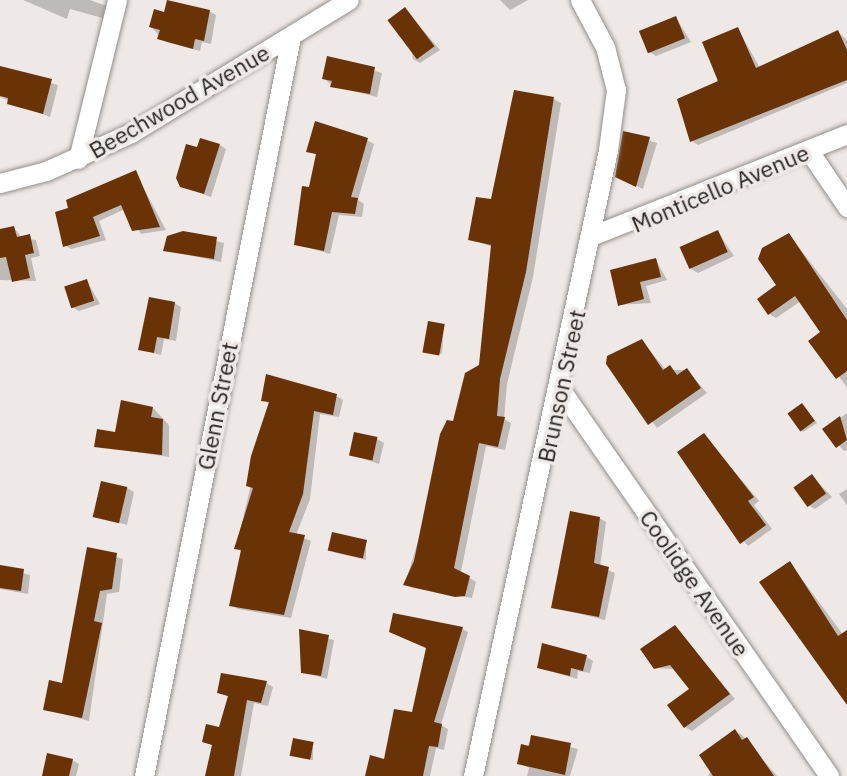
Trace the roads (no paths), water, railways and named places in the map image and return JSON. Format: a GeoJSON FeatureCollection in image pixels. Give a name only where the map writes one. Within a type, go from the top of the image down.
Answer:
{"type":"FeatureCollection","features":[{"type":"Feature","properties":{"kind":"street"},"geometry":{"type":"LineString","coordinates":[[78,159],[117,0]]}},
{"type":"Feature","properties":{"kind":"street","name":"Beechwood Avenue"},"geometry":{"type":"LineString","coordinates":[[0,183],[78,159],[291,37],[349,0]]}},
{"type":"Feature","properties":{"kind":"street","name":"Brunson Street"},"geometry":{"type":"LineString","coordinates":[[474,776],[561,390],[616,90],[605,47],[580,0]]}},
{"type":"Feature","properties":{"kind":"street","name":"Glenn Street"},"geometry":{"type":"LineString","coordinates":[[144,776],[291,37]]}},
{"type":"Feature","properties":{"kind":"street","name":"Monticello Avenue"},"geometry":{"type":"LineString","coordinates":[[591,236],[847,134]]}},
{"type":"Feature","properties":{"kind":"street"},"geometry":{"type":"LineString","coordinates":[[809,151],[847,207]]}},
{"type":"Feature","properties":{"kind":"street","name":"Coolidge Avenue"},"geometry":{"type":"LineString","coordinates":[[561,390],[829,776]]}}]}
